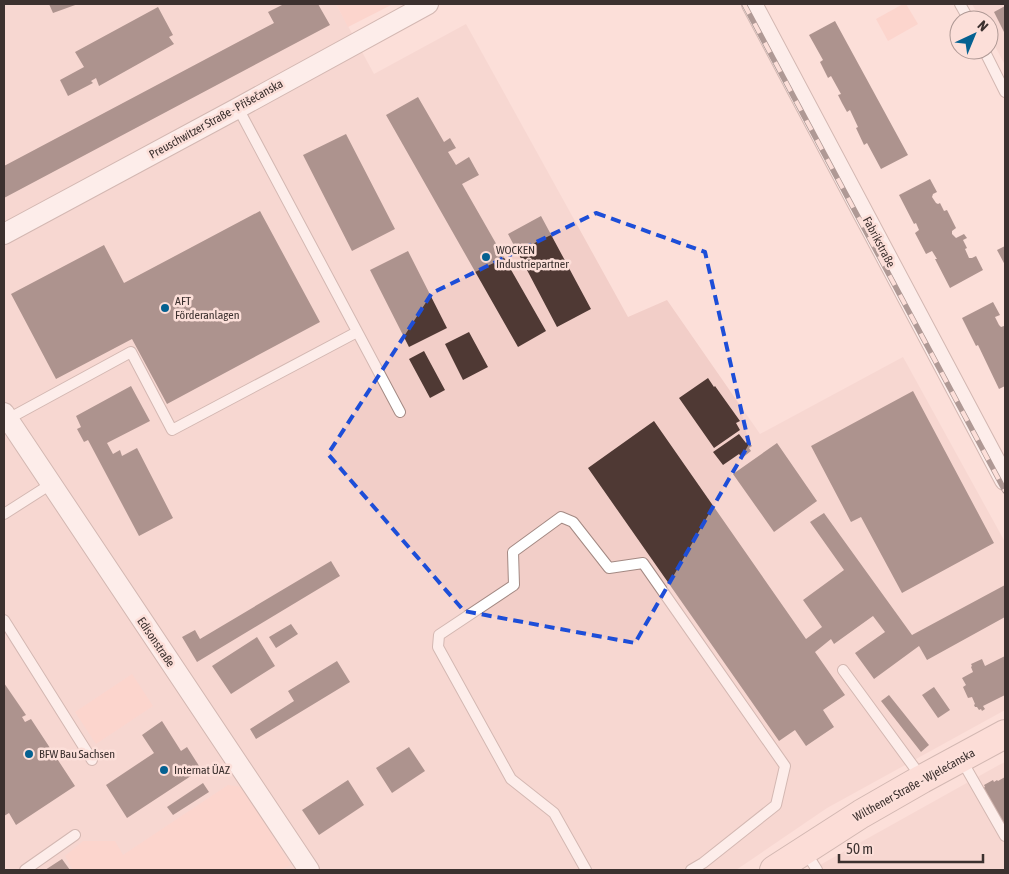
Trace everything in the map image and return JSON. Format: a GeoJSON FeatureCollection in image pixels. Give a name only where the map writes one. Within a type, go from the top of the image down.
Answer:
{"type":"FeatureCollection","features":[{"type":"Feature","properties":{"kind":"main road","name":"Wilthener Straße - Wjelećanska"},"geometry":{"type":"LineString","coordinates":[[774,870],[810,860],[861,814],[922,778],[1005,734]]}},
{"type":"Feature","properties":{"kind":"street","name":"Preuschwitzer Straße - Přišečanska"},"geometry":{"type":"LineString","coordinates":[[4,234],[428,4]]}},
{"type":"Feature","properties":{"kind":"street","name":"Fabrikstraße"},"geometry":{"type":"LineString","coordinates":[[752,4],[1005,480]]}},
{"type":"Feature","properties":{"kind":"street","name":"Edisonstraße"},"geometry":{"type":"LineString","coordinates":[[6,416],[309,870]]}},
{"type":"Feature","properties":{"kind":"lane"},"geometry":{"type":"LineString","coordinates":[[989,60],[1005,92]]}},
{"type":"Feature","properties":{"kind":"lane"},"geometry":{"type":"LineString","coordinates":[[238,108],[400,412]]}},
{"type":"Feature","properties":{"kind":"lane"},"geometry":{"type":"LineString","coordinates":[[6,416],[131,352],[172,430],[356,332]]}},
{"type":"Feature","properties":{"kind":"lane"},"geometry":{"type":"LineString","coordinates":[[4,514],[51,484]]}},
{"type":"Feature","properties":{"kind":"lane"},"geometry":{"type":"LineString","coordinates":[[586,870],[554,813],[511,780],[438,647],[439,635],[514,585],[513,552],[561,517],[573,522],[609,568],[642,563],[785,766],[776,805],[703,864],[691,870]]}},
{"type":"Feature","properties":{"kind":"lane"},"geometry":{"type":"LineString","coordinates":[[4,620],[92,760]]}},
{"type":"Feature","properties":{"kind":"lane"},"geometry":{"type":"LineString","coordinates":[[843,670],[922,778]]}},
{"type":"Feature","properties":{"kind":"lane"},"geometry":{"type":"LineString","coordinates":[[960,758],[1005,836]]}},
{"type":"Feature","properties":{"kind":"lane"},"geometry":{"type":"LineString","coordinates":[[25,870],[75,835]]}},
{"type":"Feature","properties":{"kind":"highlighted area"},"geometry":{"type":"Polygon","coordinates":[[[596,213],[705,252],[749,444],[635,643],[464,611],[328,454],[432,293],[596,213]]]}},
{"type":"Feature","properties":{"kind":"shaded area"},"geometry":{"type":"Polygon","coordinates":[[[4,4],[336,4],[374,74],[466,24],[628,317],[667,300],[760,434],[903,357],[1005,542],[1005,710],[827,808],[736,870],[4,870],[4,4]]]}},
{"type":"Feature","properties":{"kind":"shaded area"},"geometry":{"type":"Polygon","coordinates":[[[336,4],[393,4],[348,27],[336,4]]]}},
{"type":"Feature","properties":{"kind":"shaded area"},"geometry":{"type":"Polygon","coordinates":[[[906,4],[918,24],[888,41],[876,19],[906,4]]]}},
{"type":"Feature","properties":{"kind":"shaded area"},"geometry":{"type":"Polygon","coordinates":[[[972,4],[1005,4],[1005,65],[999,54],[999,10],[975,10],[972,4]]]}},
{"type":"Feature","properties":{"kind":"shaded area"},"geometry":{"type":"Polygon","coordinates":[[[132,674],[153,706],[96,744],[75,712],[132,674]]]}},
{"type":"Feature","properties":{"kind":"shaded area"},"geometry":{"type":"Polygon","coordinates":[[[1005,762],[1005,870],[811,870],[999,765],[1005,762]]]}},
{"type":"Feature","properties":{"kind":"shaded area"},"geometry":{"type":"Polygon","coordinates":[[[228,785],[242,787],[291,865],[280,870],[73,870],[65,856],[83,841],[115,841],[123,855],[228,785]]]}},
{"type":"Feature","properties":{"kind":"building"},"geometry":{"type":"Polygon","coordinates":[[[49,4],[78,4],[53,13],[49,4]]]}},
{"type":"Feature","properties":{"kind":"building"},"geometry":{"type":"Polygon","coordinates":[[[284,4],[318,4],[330,25],[4,198],[4,166],[274,23],[268,12],[284,4]]]}},
{"type":"Feature","properties":{"kind":"building"},"geometry":{"type":"Polygon","coordinates":[[[1005,6],[1005,34],[999,22],[998,10],[1005,6]]]}},
{"type":"Feature","properties":{"kind":"building"},"geometry":{"type":"Polygon","coordinates":[[[158,7],[173,35],[169,37],[174,44],[99,86],[96,78],[91,81],[93,83],[68,96],[60,80],[84,67],[75,52],[158,7]]]}},
{"type":"Feature","properties":{"kind":"building"},"geometry":{"type":"Polygon","coordinates":[[[835,21],[908,155],[881,169],[867,143],[864,145],[850,110],[847,112],[838,95],[841,94],[831,76],[828,78],[820,62],[823,60],[809,35],[835,21]]]}},
{"type":"Feature","properties":{"kind":"building","name":"WOCKEN Industriepartner"},"geometry":{"type":"Polygon","coordinates":[[[418,97],[444,142],[450,138],[456,148],[448,152],[456,165],[469,157],[479,175],[462,184],[546,331],[518,347],[386,115],[418,97]]]}},
{"type":"Feature","properties":{"kind":"building"},"geometry":{"type":"Polygon","coordinates":[[[346,134],[395,229],[352,251],[303,155],[346,134]]]}},
{"type":"Feature","properties":{"kind":"building"},"geometry":{"type":"Polygon","coordinates":[[[930,179],[937,192],[932,197],[936,203],[940,203],[944,211],[947,210],[956,228],[952,231],[952,234],[956,238],[964,234],[967,238],[963,240],[969,258],[976,256],[983,270],[950,288],[932,251],[926,254],[915,233],[919,230],[916,223],[914,224],[899,195],[930,179]]]}},
{"type":"Feature","properties":{"kind":"building","name":"AFT Förderanlagen"},"geometry":{"type":"Polygon","coordinates":[[[260,211],[320,322],[167,404],[132,339],[56,379],[11,294],[104,245],[124,283],[260,211]]]}},
{"type":"Feature","properties":{"kind":"building"},"geometry":{"type":"Polygon","coordinates":[[[541,216],[591,309],[557,327],[508,234],[541,216]]]}},
{"type":"Feature","properties":{"kind":"building"},"geometry":{"type":"Polygon","coordinates":[[[1005,246],[1005,265],[997,250],[1005,246]]]}},
{"type":"Feature","properties":{"kind":"building"},"geometry":{"type":"Polygon","coordinates":[[[408,251],[447,328],[409,347],[370,270],[408,251]]]}},
{"type":"Feature","properties":{"kind":"building"},"geometry":{"type":"Polygon","coordinates":[[[993,302],[1000,315],[995,317],[999,325],[1001,327],[1004,326],[1005,329],[1005,386],[999,389],[978,345],[976,346],[962,318],[993,302]]]}},
{"type":"Feature","properties":{"kind":"building"},"geometry":{"type":"Polygon","coordinates":[[[469,332],[488,367],[463,380],[445,344],[469,332]]]}},
{"type":"Feature","properties":{"kind":"building"},"geometry":{"type":"Polygon","coordinates":[[[424,351],[445,390],[430,398],[409,359],[424,351]]]}},
{"type":"Feature","properties":{"kind":"building"},"geometry":{"type":"Polygon","coordinates":[[[708,378],[740,421],[736,423],[740,430],[714,448],[679,398],[708,378]]]}},
{"type":"Feature","properties":{"kind":"building"},"geometry":{"type":"Polygon","coordinates":[[[131,386],[150,421],[107,443],[113,454],[120,450],[122,456],[137,448],[173,518],[139,536],[88,440],[84,442],[77,429],[81,427],[76,416],[131,386]]]}},
{"type":"Feature","properties":{"kind":"building"},"geometry":{"type":"Polygon","coordinates":[[[913,391],[994,543],[902,593],[861,517],[851,522],[811,446],[913,391]]]}},
{"type":"Feature","properties":{"kind":"building"},"geometry":{"type":"Polygon","coordinates":[[[654,421],[806,639],[822,627],[803,600],[844,570],[810,522],[824,513],[912,635],[1005,585],[1005,617],[927,660],[919,646],[874,679],[855,653],[885,632],[873,616],[834,644],[831,639],[815,652],[845,695],[823,710],[834,727],[806,746],[795,730],[779,741],[588,468],[654,421]]]}},
{"type":"Feature","properties":{"kind":"building"},"geometry":{"type":"Polygon","coordinates":[[[739,434],[746,443],[748,441],[752,446],[749,448],[751,451],[742,458],[739,454],[723,465],[713,452],[739,434]]]}},
{"type":"Feature","properties":{"kind":"building"},"geometry":{"type":"Polygon","coordinates":[[[777,443],[817,501],[774,532],[733,474],[777,443]]]}},
{"type":"Feature","properties":{"kind":"building"},"geometry":{"type":"Polygon","coordinates":[[[331,561],[340,576],[197,662],[182,637],[195,630],[200,639],[331,561]]]}},
{"type":"Feature","properties":{"kind":"building"},"geometry":{"type":"Polygon","coordinates":[[[291,624],[298,634],[276,648],[269,637],[291,624]]]}},
{"type":"Feature","properties":{"kind":"building"},"geometry":{"type":"Polygon","coordinates":[[[257,637],[275,666],[231,694],[212,666],[257,637]]]}},
{"type":"Feature","properties":{"kind":"building"},"geometry":{"type":"Polygon","coordinates":[[[1005,656],[1005,695],[983,706],[985,709],[982,711],[981,709],[979,710],[975,707],[972,697],[968,698],[963,687],[966,685],[962,678],[973,672],[971,664],[982,659],[985,666],[1005,656]]]}},
{"type":"Feature","properties":{"kind":"building"},"geometry":{"type":"Polygon","coordinates":[[[337,661],[350,682],[256,739],[250,729],[294,701],[288,691],[337,661]]]}},
{"type":"Feature","properties":{"kind":"building","name":"BFW Bau Sachsen"},"geometry":{"type":"Polygon","coordinates":[[[4,683],[26,715],[22,717],[25,722],[31,719],[75,786],[16,825],[9,813],[4,816],[4,683]]]}},
{"type":"Feature","properties":{"kind":"building"},"geometry":{"type":"Polygon","coordinates":[[[934,687],[950,710],[938,718],[922,695],[934,687]]]}},
{"type":"Feature","properties":{"kind":"building"},"geometry":{"type":"Polygon","coordinates":[[[889,695],[929,745],[921,752],[881,701],[889,695]]]}},
{"type":"Feature","properties":{"kind":"building","name":"Internat ÜAZ"},"geometry":{"type":"Polygon","coordinates":[[[162,721],[181,751],[187,747],[201,769],[127,818],[106,785],[154,753],[142,735],[162,721]]]}},
{"type":"Feature","properties":{"kind":"building"},"geometry":{"type":"Polygon","coordinates":[[[409,747],[425,771],[392,793],[376,768],[409,747]]]}},
{"type":"Feature","properties":{"kind":"building"},"geometry":{"type":"Polygon","coordinates":[[[1005,777],[1005,830],[982,789],[985,787],[984,785],[993,780],[994,782],[998,781],[1005,777]]]}},
{"type":"Feature","properties":{"kind":"building"},"geometry":{"type":"Polygon","coordinates":[[[348,780],[364,805],[319,835],[302,810],[348,780]]]}},
{"type":"Feature","properties":{"kind":"building"},"geometry":{"type":"Polygon","coordinates":[[[203,783],[209,792],[173,815],[167,807],[203,783]]]}},
{"type":"Feature","properties":{"kind":"building"},"geometry":{"type":"Polygon","coordinates":[[[62,859],[70,870],[45,870],[62,859]]]}},
{"type":"Feature","properties":{"kind":"railway"},"geometry":{"type":"LineString","coordinates":[[744,4],[1005,491]]}},
{"type":"Feature","properties":{"kind":"place","name":"WOCKEN Industriepartner"},"geometry":{"type":"Point","coordinates":[486,257]}},
{"type":"Feature","properties":{"kind":"place","name":"AFT Förderanlagen"},"geometry":{"type":"Point","coordinates":[165,308]}},
{"type":"Feature","properties":{"kind":"place","name":"BFW Bau Sachsen"},"geometry":{"type":"Point","coordinates":[29,754]}},
{"type":"Feature","properties":{"kind":"place","name":"Internat ÜAZ"},"geometry":{"type":"Point","coordinates":[164,770]}}]}
